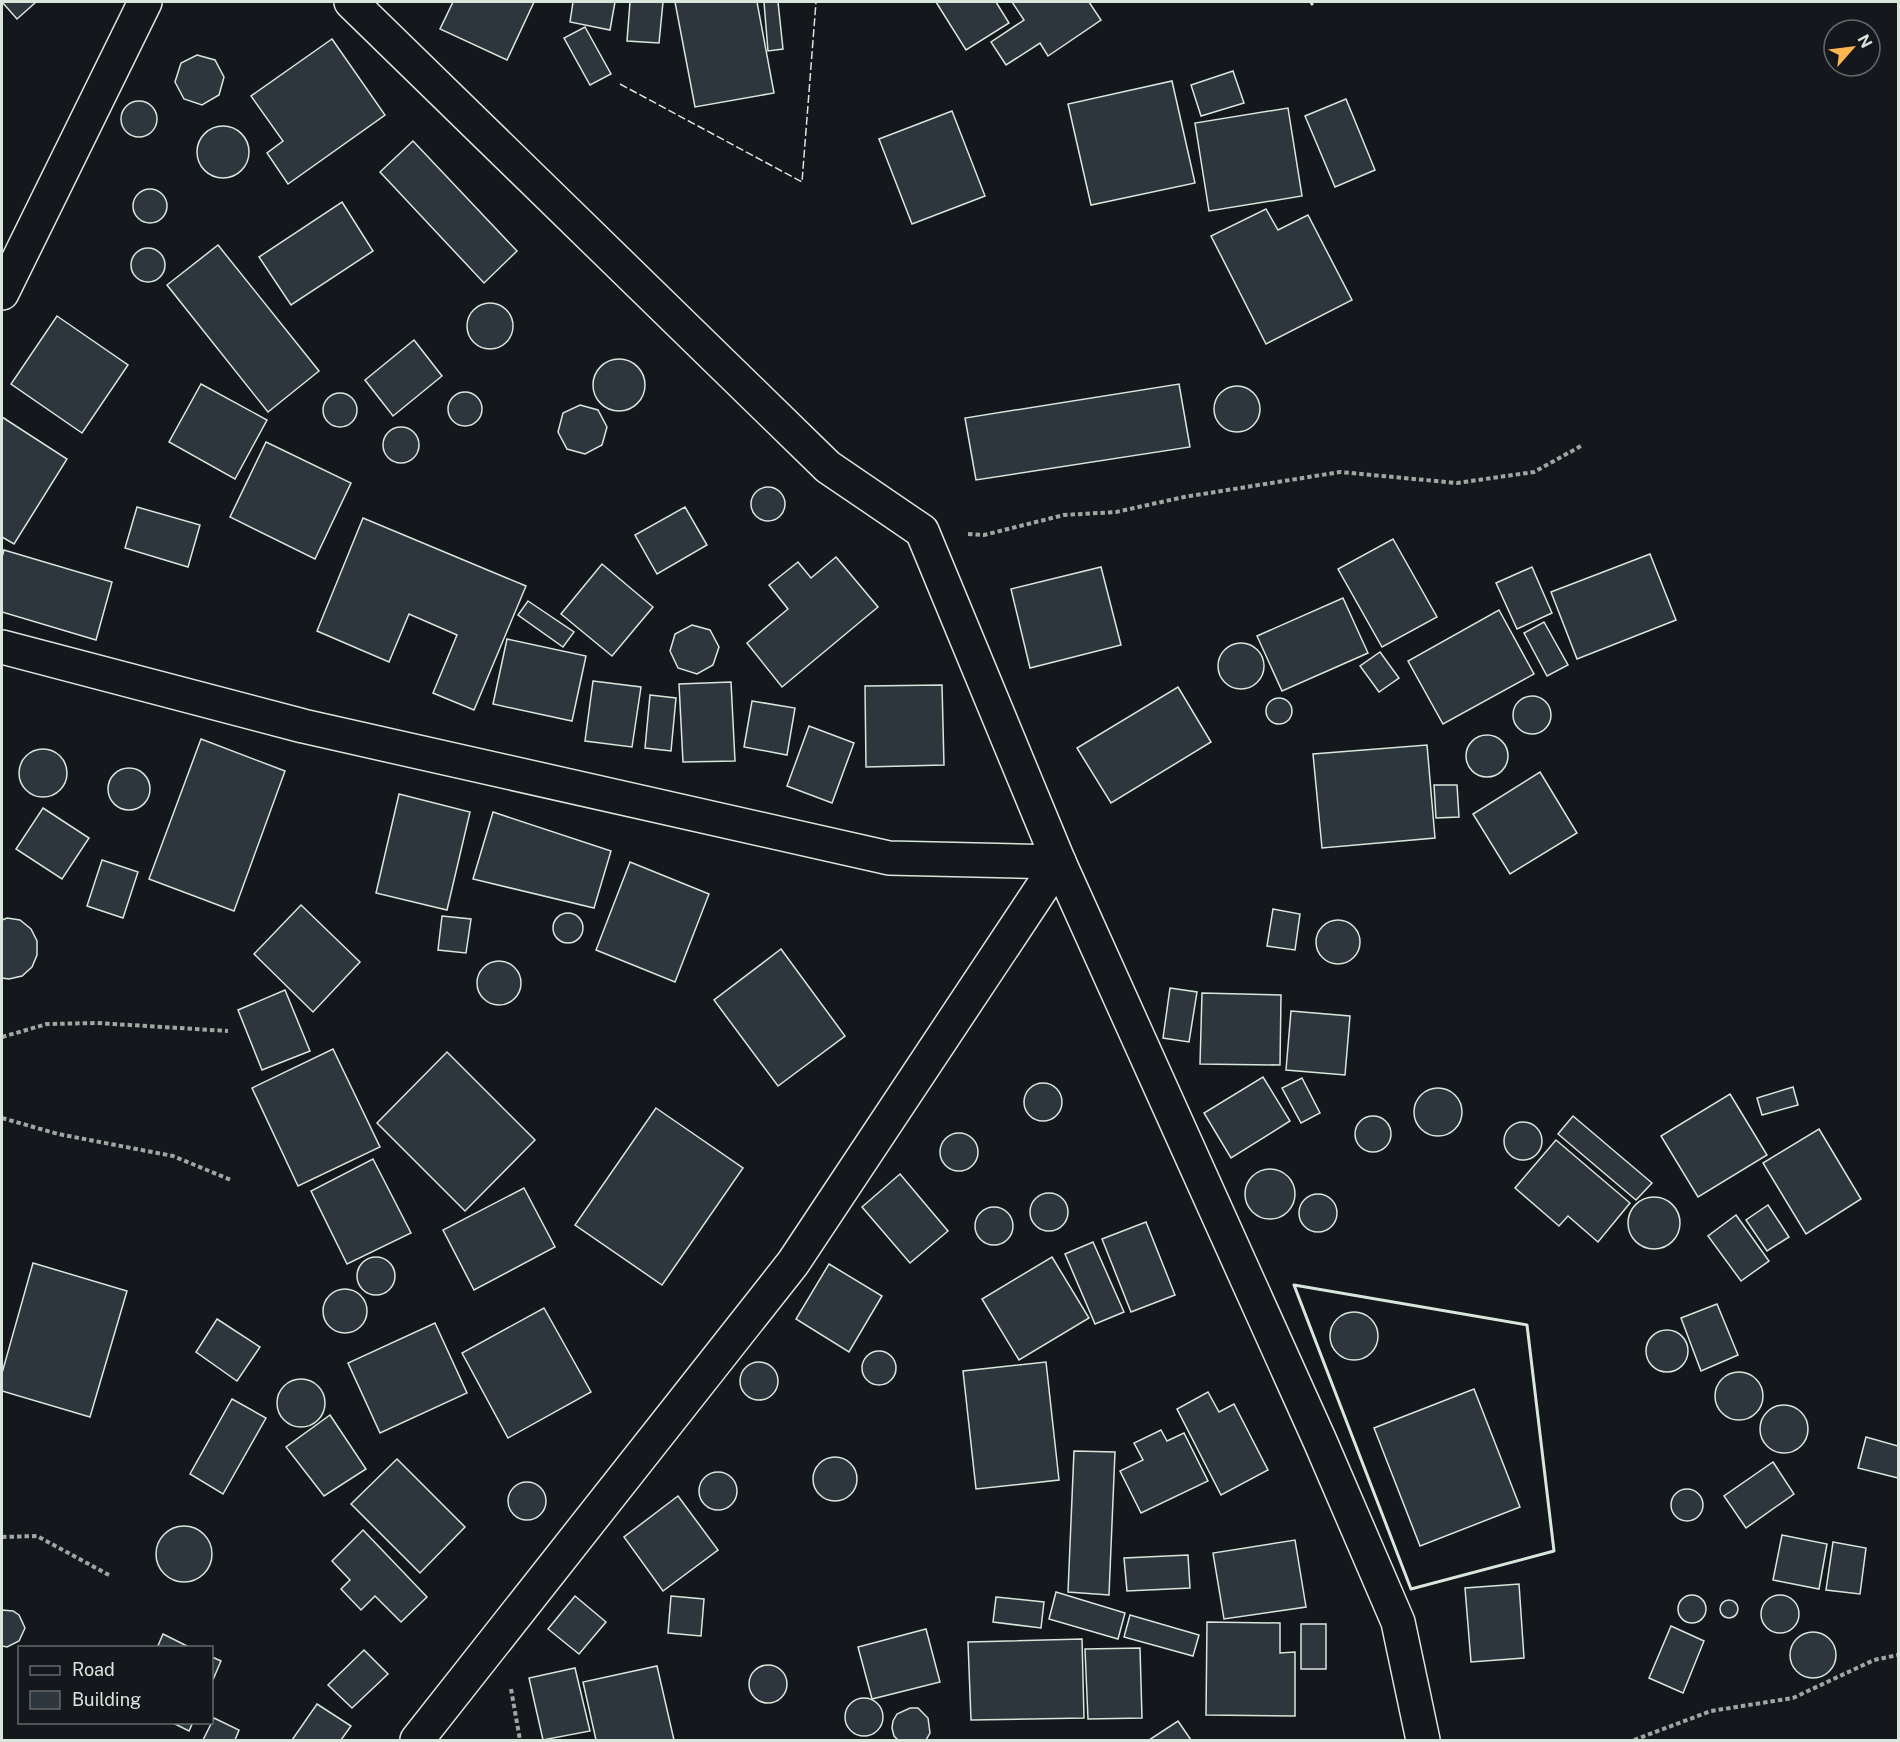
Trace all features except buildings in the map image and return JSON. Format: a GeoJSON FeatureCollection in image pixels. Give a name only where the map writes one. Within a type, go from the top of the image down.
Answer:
{"type":"FeatureCollection","features":[{"type":"Feature","properties":{"kind":"street"},"geometry":{"type":"LineString","coordinates":[[2,293],[145,2]]}},
{"type":"Feature","properties":{"kind":"street"},"geometry":{"type":"LineString","coordinates":[[351,2],[828,467],[922,531],[1059,862],[1320,1441],[1398,1622],[1423,1740]]}},
{"type":"Feature","properties":{"kind":"street"},"geometry":{"type":"LineString","coordinates":[[2,647],[315,729],[889,858],[1059,862]]}},
{"type":"Feature","properties":{"kind":"street"},"geometry":{"type":"LineString","coordinates":[[417,1740],[793,1263],[1059,862]]}},
{"type":"Feature","properties":{"kind":"path"},"geometry":{"type":"LineString","coordinates":[[922,531],[984,535],[1064,515],[1116,512],[1184,496],[1340,472],[1457,483],[1534,472],[1581,446]]}},
{"type":"Feature","properties":{"kind":"path"},"geometry":{"type":"LineString","coordinates":[[2,1037],[47,1024],[97,1023],[228,1031]]}},
{"type":"Feature","properties":{"kind":"path"},"geometry":{"type":"LineString","coordinates":[[2,1118],[58,1134],[173,1156],[231,1180]]}},
{"type":"Feature","properties":{"kind":"path"},"geometry":{"type":"LineString","coordinates":[[2,1537],[38,1536],[109,1575]]}},
{"type":"Feature","properties":{"kind":"path"},"geometry":{"type":"LineString","coordinates":[[1634,1740],[1711,1712],[1793,1698],[1874,1660],[1899,1655]]}},
{"type":"Feature","properties":{"kind":"fence"},"geometry":{"type":"LineString","coordinates":[[620,84],[802,182],[816,2]]}},
{"type":"Feature","properties":{"kind":"wall"},"geometry":{"type":"LineString","coordinates":[[1294,1285],[1527,1325],[1554,1551],[1411,1589],[1294,1285]]}}]}
